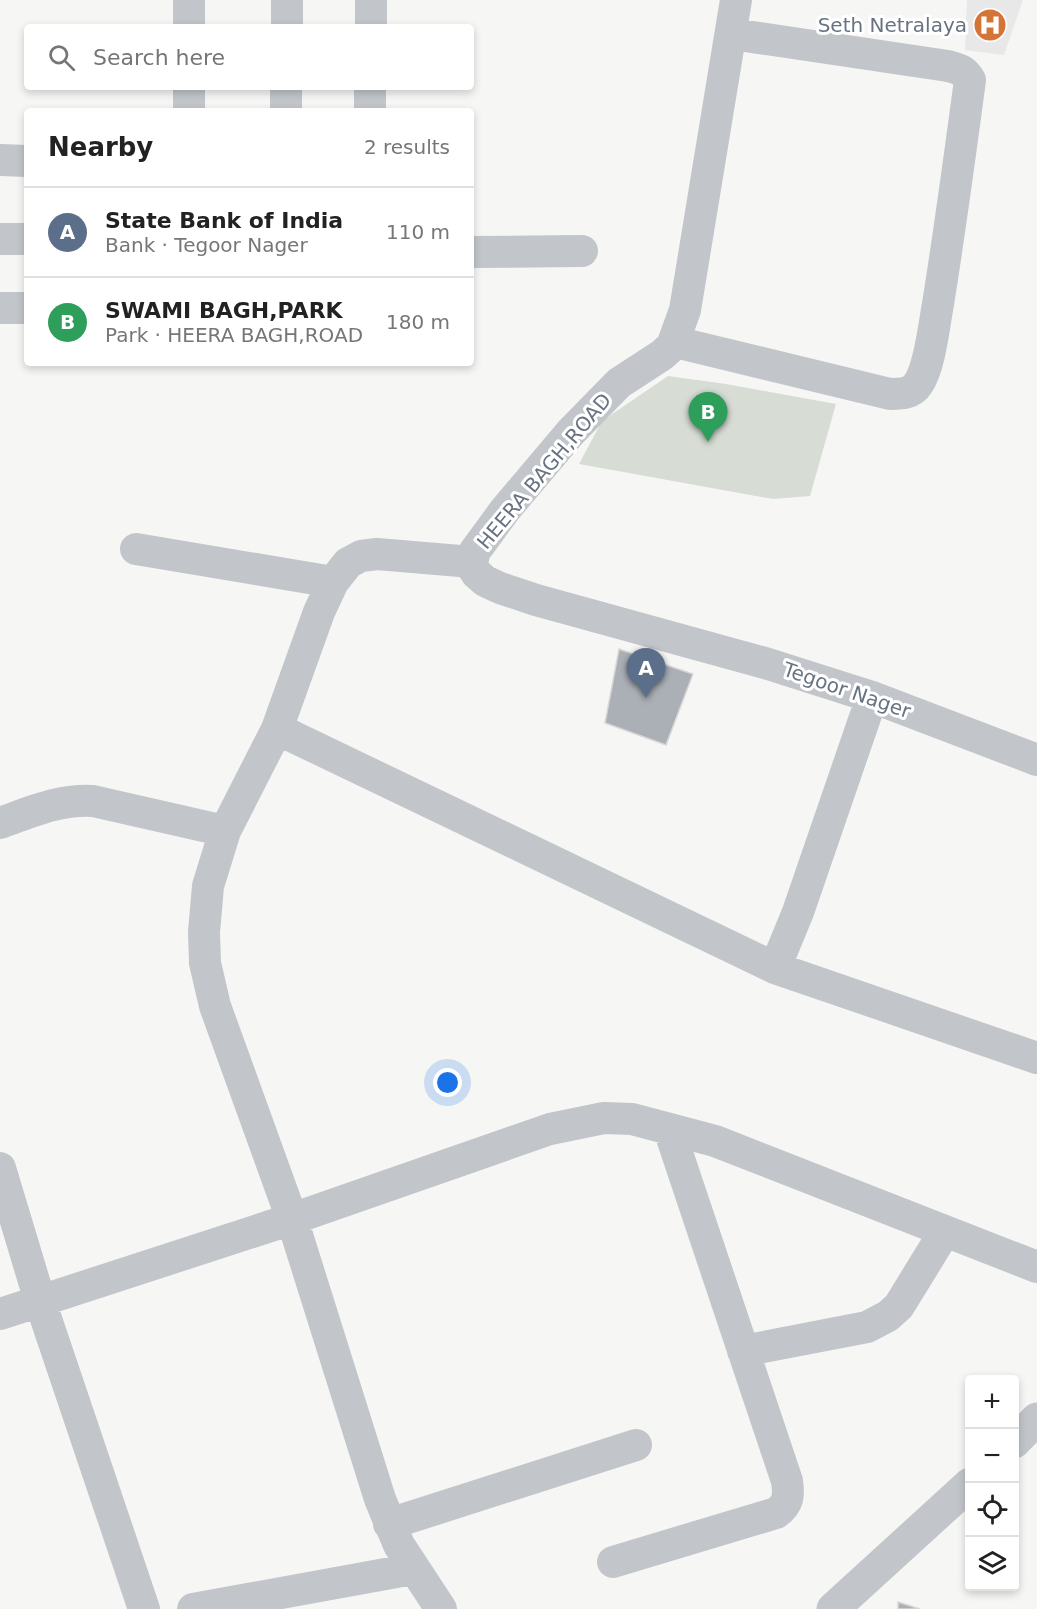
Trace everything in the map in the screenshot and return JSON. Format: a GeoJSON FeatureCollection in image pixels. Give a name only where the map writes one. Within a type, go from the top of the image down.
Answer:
{"type":"FeatureCollection","features":[{"type":"Feature","properties":{"kind":"street"},"geometry":{"type":"LineString","coordinates":[[189,0],[189,24]]}},
{"type":"Feature","properties":{"kind":"street"},"geometry":{"type":"LineString","coordinates":[[287,0],[287,24]]}},
{"type":"Feature","properties":{"kind":"street"},"geometry":{"type":"LineString","coordinates":[[371,0],[371,24]]}},
{"type":"Feature","properties":{"kind":"street"},"geometry":{"type":"LineString","coordinates":[[732,34],[948,66],[961,69],[970,80],[950,231],[930,346],[920,382],[904,394],[890,394],[675,342],[685,310],[736,0]]}},
{"type":"Feature","properties":{"kind":"street"},"geometry":{"type":"LineString","coordinates":[[189,90],[189,108]]}},
{"type":"Feature","properties":{"kind":"street"},"geometry":{"type":"LineString","coordinates":[[286,90],[286,108]]}},
{"type":"Feature","properties":{"kind":"street"},"geometry":{"type":"LineString","coordinates":[[370,90],[370,108]]}},
{"type":"Feature","properties":{"kind":"street"},"geometry":{"type":"LineString","coordinates":[[0,160],[24,160]]}},
{"type":"Feature","properties":{"kind":"street"},"geometry":{"type":"LineString","coordinates":[[0,239],[24,240]]}},
{"type":"Feature","properties":{"kind":"street"},"geometry":{"type":"LineString","coordinates":[[474,252],[582,250]]}},
{"type":"Feature","properties":{"kind":"street"},"geometry":{"type":"LineString","coordinates":[[0,308],[24,308]]}},
{"type":"Feature","properties":{"kind":"street","name":"HEERA BAGH,ROAD"},"geometry":{"type":"LineString","coordinates":[[653,632],[500,588],[477,574],[471,562],[475,551],[505,510],[570,433],[619,383],[667,351],[675,342]]}},
{"type":"Feature","properties":{"kind":"street"},"geometry":{"type":"LineString","coordinates":[[136,549],[333,582]]}},
{"type":"Feature","properties":{"kind":"street"},"geometry":{"type":"LineString","coordinates":[[441,1609],[413,1569],[389,1524],[292,1220],[215,1006],[205,963],[204,932],[208,886],[225,831],[277,729],[319,612],[333,582],[348,563],[361,556],[377,554],[471,562]]}},
{"type":"Feature","properties":{"kind":"street","name":"Tegoor Nager"},"geometry":{"type":"LineString","coordinates":[[653,632],[765,663],[872,697],[1037,760]]}},
{"type":"Feature","properties":{"kind":"street"},"geometry":{"type":"LineString","coordinates":[[775,968],[798,912],[872,697]]}},
{"type":"Feature","properties":{"kind":"street"},"geometry":{"type":"LineString","coordinates":[[277,729],[775,968],[1037,1058]]}},
{"type":"Feature","properties":{"kind":"street"},"geometry":{"type":"LineString","coordinates":[[0,823],[55,804],[78,800],[93,801],[225,831]]}},
{"type":"Feature","properties":{"kind":"street"},"geometry":{"type":"LineString","coordinates":[[0,1314],[292,1220],[550,1129],[604,1118],[632,1119],[715,1141],[1037,1267]]}},
{"type":"Feature","properties":{"kind":"street"},"geometry":{"type":"LineString","coordinates":[[613,1562],[776,1513],[786,1505],[789,1496],[787,1481],[669,1129]]}},
{"type":"Feature","properties":{"kind":"street"},"geometry":{"type":"LineString","coordinates":[[0,1168],[40,1300],[144,1609]]}},
{"type":"Feature","properties":{"kind":"street"},"geometry":{"type":"LineString","coordinates":[[743,1351],[867,1327],[878,1322],[899,1305],[945,1231]]}},
{"type":"Feature","properties":{"kind":"street"},"geometry":{"type":"LineString","coordinates":[[1019,1438],[1037,1419]]}},
{"type":"Feature","properties":{"kind":"street"},"geometry":{"type":"LineString","coordinates":[[389,1524],[636,1445]]}},
{"type":"Feature","properties":{"kind":"street"},"geometry":{"type":"LineString","coordinates":[[833,1609],[965,1488]]}},
{"type":"Feature","properties":{"kind":"street"},"geometry":{"type":"LineString","coordinates":[[193,1609],[413,1569]]}},
{"type":"Feature","properties":{"kind":"shaded area","name":"Seth Netralaya"},"geometry":{"type":"Polygon","coordinates":[[[967,0],[1023,0],[1004,55],[965,50],[967,0]]]}},
{"type":"Feature","properties":{"kind":"shaded area"},"geometry":{"type":"Polygon","coordinates":[[[668,376],[836,404],[810,496],[773,499],[579,464],[602,421],[668,376]]]}},
{"type":"Feature","properties":{"kind":"building"},"geometry":{"type":"Polygon","coordinates":[[[619,649],[693,674],[666,745],[605,723],[619,649]]]}},
{"type":"Feature","properties":{"kind":"building"},"geometry":{"type":"Polygon","coordinates":[[[898,1602],[920,1609],[898,1609],[898,1602]]]}},
{"type":"Feature","properties":{"kind":"place","name":"Seth Netralaya"},"geometry":{"type":"Point","coordinates":[990,25]}},
{"type":"Feature","properties":{"kind":"place","name":"SWAMI BAGH,PARK"},"geometry":{"type":"Point","coordinates":[708,442]}},
{"type":"Feature","properties":{"kind":"place","name":"State Bank of India"},"geometry":{"type":"Point","coordinates":[646,698]}}]}
